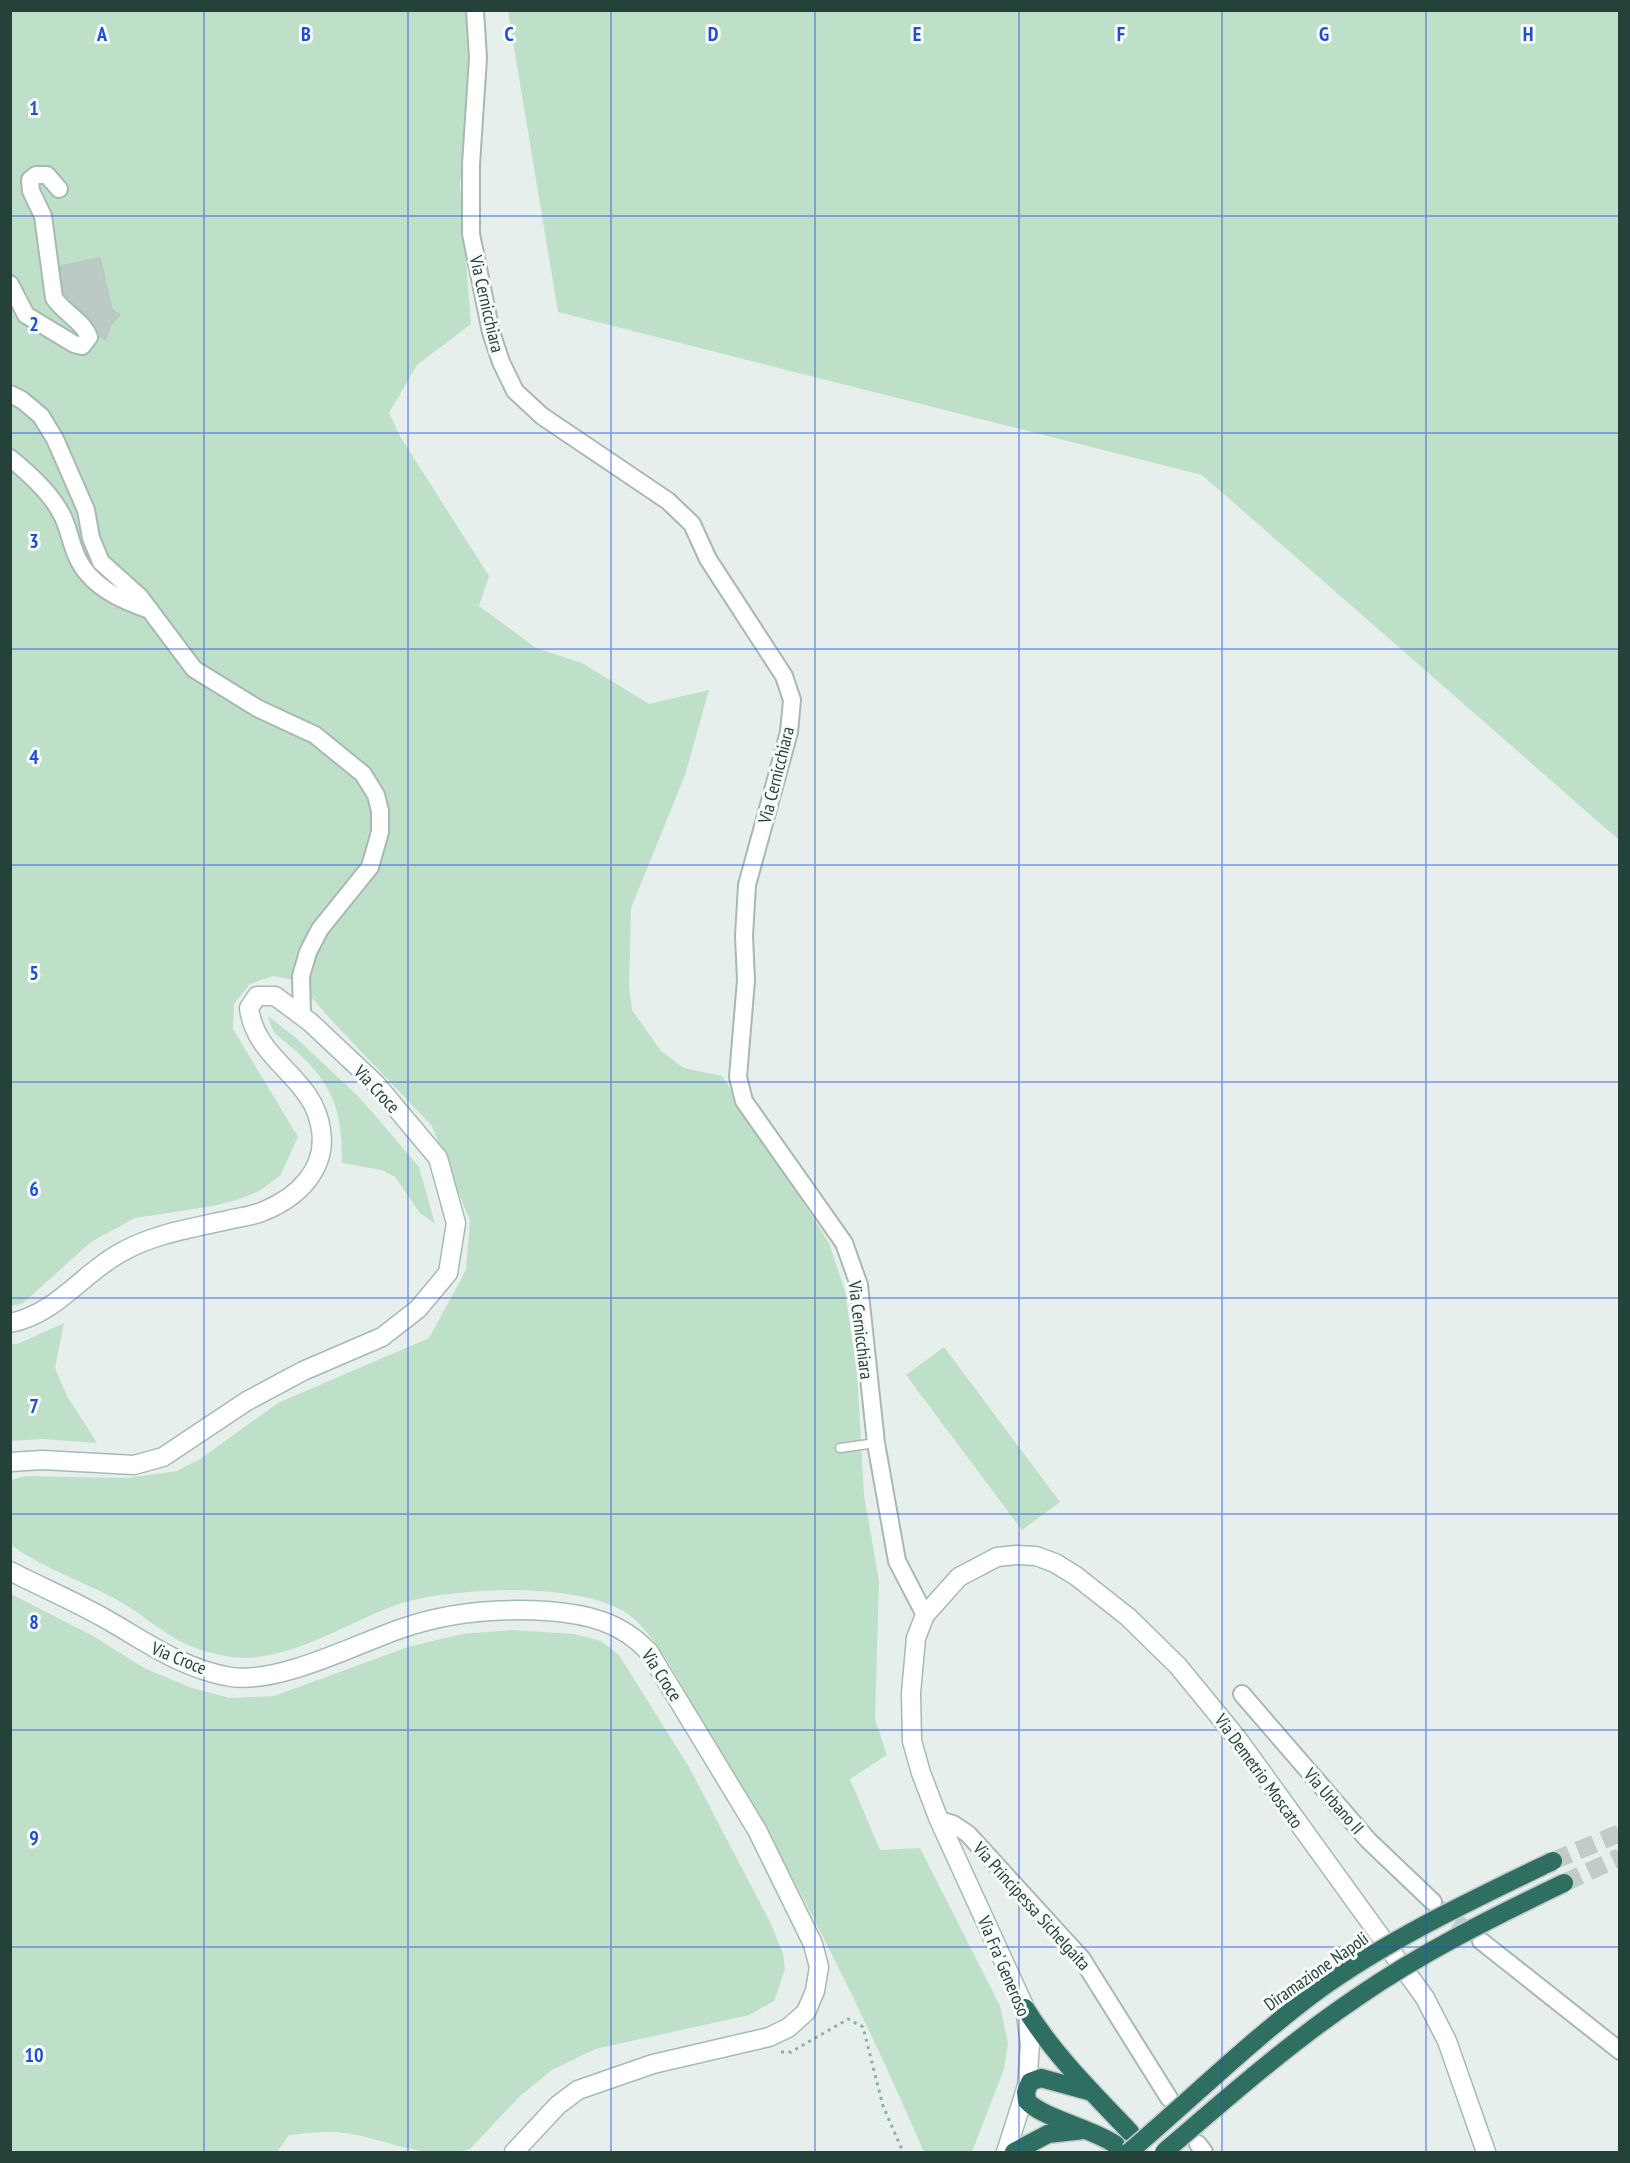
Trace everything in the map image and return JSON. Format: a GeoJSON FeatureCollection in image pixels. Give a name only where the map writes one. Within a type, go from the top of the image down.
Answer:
{"type":"FeatureCollection","features":[{"type":"Feature","properties":{"kind":"highway","name":"Diramazione Napoli"},"geometry":{"type":"LineString","coordinates":[[1123,2149],[1279,2021],[1346,1971],[1448,1911],[1553,1861]]}},
{"type":"Feature","properties":{"kind":"highway"},"geometry":{"type":"LineString","coordinates":[[1164,2152],[1265,2066],[1354,1999],[1413,1962],[1564,1883]]}},
{"type":"Feature","properties":{"kind":"highway"},"geometry":{"type":"LineString","coordinates":[[1025,2008],[1055,2053],[1131,2132]]}},
{"type":"Feature","properties":{"kind":"highway"},"geometry":{"type":"LineString","coordinates":[[1092,2092],[1041,2078],[1033,2079],[1027,2086],[1026,2096],[1030,2105],[1091,2130],[1123,2149]]}},
{"type":"Feature","properties":{"kind":"highway"},"geometry":{"type":"LineString","coordinates":[[1014,2152],[1048,2134],[1091,2130]]}},
{"type":"Feature","properties":{"kind":"street","name":"Via Cernicchiara"},"geometry":{"type":"LineString","coordinates":[[475,10],[478,58],[471,164],[471,234],[489,321],[501,362],[515,391],[542,416],[668,501],[692,524],[708,559],[784,676],[792,700],[789,732],[747,885],[744,936],[746,980],[738,1077],[744,1101],[844,1243],[859,1285],[876,1443],[897,1561],[925,1615]]}},
{"type":"Feature","properties":{"kind":"street"},"geometry":{"type":"LineString","coordinates":[[10,284],[26,315],[74,344],[82,346],[87,343],[87,331],[61,309],[54,298],[43,216],[31,191],[30,180],[36,175],[47,174],[59,189]]}},
{"type":"Feature","properties":{"kind":"street"},"geometry":{"type":"LineString","coordinates":[[10,394],[22,400],[41,416],[55,439],[86,510],[91,538],[101,562],[152,610],[176,648],[194,669],[257,708],[315,735],[363,774],[376,795],[380,811],[380,832],[370,867],[320,928],[308,952],[301,976],[302,1016]]}},
{"type":"Feature","properties":{"kind":"street"},"geometry":{"type":"LineString","coordinates":[[10,458],[52,500],[63,518],[76,556],[86,573],[108,592],[129,603],[152,610]]}},
{"type":"Feature","properties":{"kind":"street","name":"Via Croce"},"geometry":{"type":"LineString","coordinates":[[10,1323],[53,1305],[119,1253],[144,1241],[263,1212],[303,1187],[321,1158],[319,1120],[302,1086],[259,1041],[251,1026],[249,1008],[257,996],[275,996],[302,1016],[376,1084],[438,1158],[456,1224],[448,1273],[418,1310],[382,1337],[303,1371],[247,1401],[163,1457],[134,1465],[42,1460],[10,1462]]}},
{"type":"Feature","properties":{"kind":"street","name":"Via Demetrio Moscato"},"geometry":{"type":"LineString","coordinates":[[925,1615],[942,1594],[970,1570],[997,1557],[1016,1555],[1036,1557],[1054,1563],[1076,1575],[1155,1642],[1178,1666],[1237,1738],[1425,1998],[1447,2041],[1486,2152]]}},
{"type":"Feature","properties":{"kind":"street","name":"Via Croce"},"geometry":{"type":"LineString","coordinates":[[10,1571],[103,1618],[154,1650],[198,1668],[232,1677],[270,1675],[402,1628],[458,1614],[512,1609],[577,1613],[610,1622],[637,1639],[649,1652],[757,1830],[813,1944],[819,1967],[815,1991],[806,2012],[788,2028],[769,2037],[653,2064],[578,2090],[558,2105],[514,2152]]}},
{"type":"Feature","properties":{"kind":"street","name":"Via Fra' Generoso"},"geometry":{"type":"LineString","coordinates":[[925,1615],[914,1649],[912,1741],[939,1820],[1025,2008],[1030,2044],[1027,2086],[1006,2152]]}},
{"type":"Feature","properties":{"kind":"street","name":"Via Urbano II"},"geometry":{"type":"LineString","coordinates":[[1242,1694],[1368,1840],[1432,1902]]}},
{"type":"Feature","properties":{"kind":"street","name":"Via Principessa Sichelgaita"},"geometry":{"type":"LineString","coordinates":[[939,1820],[953,1824],[968,1834],[1082,1959],[1170,2098]]}},
{"type":"Feature","properties":{"kind":"street"},"geometry":{"type":"LineString","coordinates":[[1481,1941],[1620,2051]]}},
{"type":"Feature","properties":{"kind":"lane"},"geometry":{"type":"LineString","coordinates":[[840,1448],[876,1443]]}},
{"type":"Feature","properties":{"kind":"path"},"geometry":{"type":"LineString","coordinates":[[769,2037],[776,2053],[791,2052],[848,2019],[863,2027],[883,2106],[903,2152]]}},
{"type":"Feature","properties":{"kind":"green space"},"geometry":{"type":"Polygon","coordinates":[[[11,11],[470,11],[472,36],[469,134],[460,183],[471,324],[417,365],[389,413],[401,438],[489,576],[479,606],[536,648],[582,663],[649,704],[709,690],[685,775],[631,908],[629,986],[632,1010],[661,1051],[684,1068],[722,1076],[829,1243],[845,1291],[857,1372],[864,1495],[879,1581],[875,1719],[887,1755],[850,1779],[880,1850],[920,1848],[1000,2006],[1008,2043],[1004,2069],[972,2152],[924,2152],[848,1986],[763,1824],[670,1666],[653,1640],[633,1618],[613,1606],[586,1597],[555,1592],[521,1590],[454,1593],[402,1603],[286,1651],[266,1656],[233,1657],[206,1652],[185,1644],[119,1601],[50,1568],[11,1545],[11,1480],[26,1476],[127,1478],[177,1471],[200,1459],[278,1403],[429,1338],[466,1270],[470,1221],[432,1126],[297,981],[273,976],[250,984],[234,1004],[233,1029],[298,1137],[280,1176],[259,1191],[237,1200],[135,1218],[91,1242],[22,1304],[11,1306],[11,11]]]}},
{"type":"Feature","properties":{"kind":"green space"},"geometry":{"type":"Polygon","coordinates":[[[508,11],[1619,11],[1619,840],[1202,475],[558,312],[508,11]]]}},
{"type":"Feature","properties":{"kind":"green space"},"geometry":{"type":"Polygon","coordinates":[[[268,1016],[296,1038],[360,1098],[419,1167],[435,1224],[420,1213],[395,1177],[382,1170],[342,1163],[338,1115],[328,1089],[309,1064],[275,1032],[268,1016]]]}},
{"type":"Feature","properties":{"kind":"green space"},"geometry":{"type":"Polygon","coordinates":[[[64,1323],[55,1368],[67,1396],[97,1443],[42,1439],[11,1441],[11,1344],[17,1344],[64,1323]]]}},
{"type":"Feature","properties":{"kind":"green space"},"geometry":{"type":"Polygon","coordinates":[[[944,1347],[1060,1502],[1022,1530],[906,1375],[944,1347]]]}},
{"type":"Feature","properties":{"kind":"green space"},"geometry":{"type":"Polygon","coordinates":[[[11,1594],[93,1636],[144,1668],[192,1688],[230,1698],[274,1696],[408,1647],[462,1634],[512,1630],[574,1634],[601,1641],[619,1655],[689,1767],[771,1924],[783,1954],[785,1969],[774,2001],[749,2015],[595,2049],[552,2070],[519,2097],[470,2149],[436,2153],[419,2151],[353,2134],[318,2132],[289,2135],[277,2152],[11,2152],[11,1594]]]}},
{"type":"Feature","properties":{"kind":"building"},"geometry":{"type":"Polygon","coordinates":[[[100,258],[112,310],[120,315],[110,326],[106,340],[99,336],[90,319],[64,294],[60,266],[100,258]]]}},
{"type":"Feature","properties":{"kind":"tunnel"},"geometry":{"type":"LineString","coordinates":[[1553,1861],[1620,1833]]}},
{"type":"Feature","properties":{"kind":"tunnel"},"geometry":{"type":"LineString","coordinates":[[1564,1883],[1620,1857]]}},
{"type":"Feature","properties":{"kind":"tunnel"},"geometry":{"type":"LineString","coordinates":[[1437,1906],[1478,1938]]}}]}
